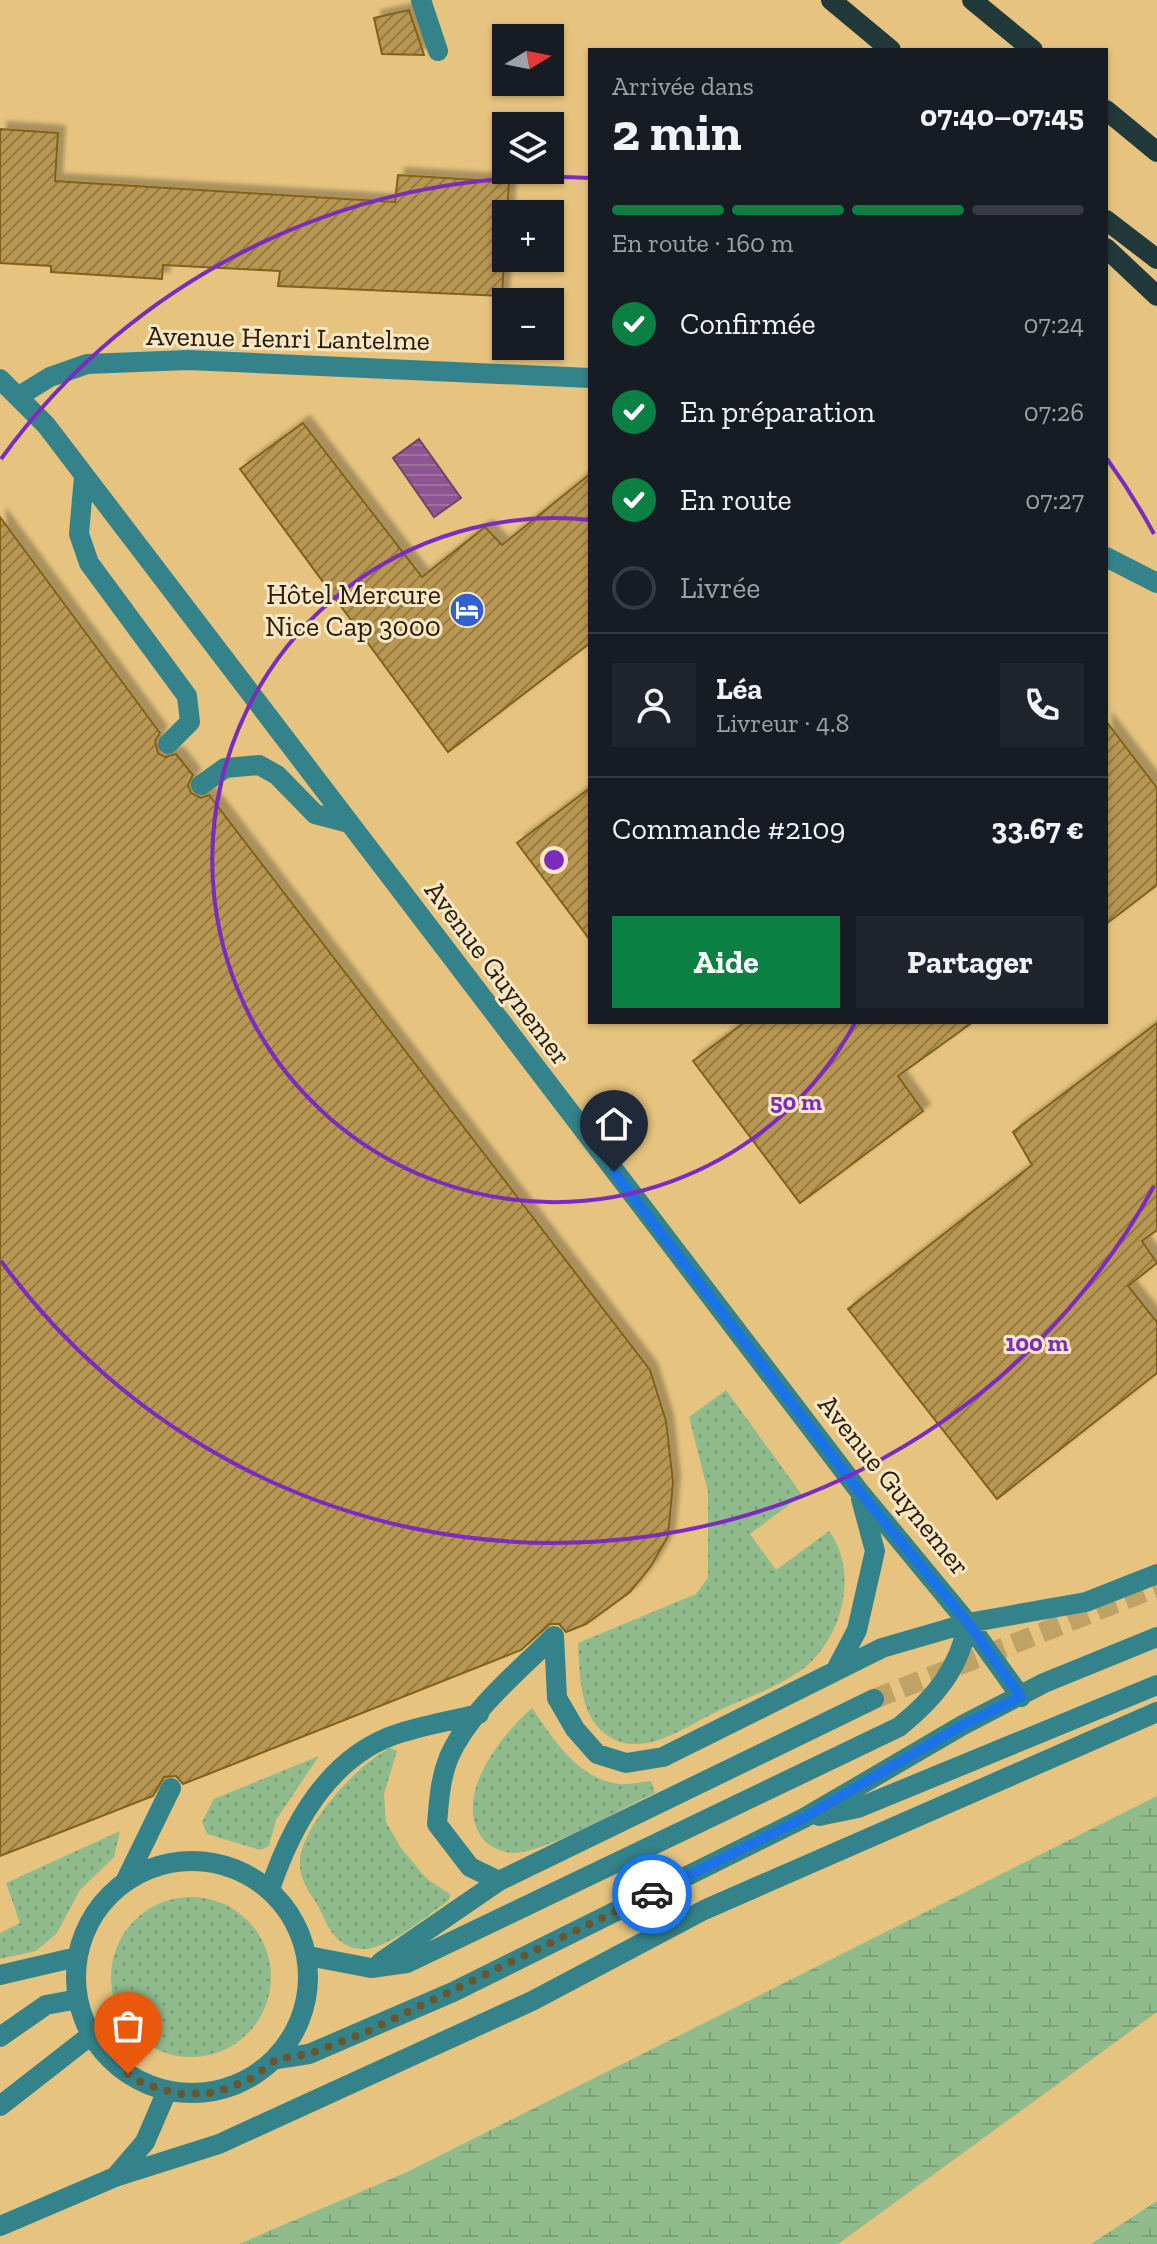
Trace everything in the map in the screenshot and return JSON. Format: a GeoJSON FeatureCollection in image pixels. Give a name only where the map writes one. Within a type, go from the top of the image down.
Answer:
{"type":"FeatureCollection","features":[{"type":"Feature","properties":{"kind":"main road"},"geometry":{"type":"LineString","coordinates":[[831,0],[889,48]]}},
{"type":"Feature","properties":{"kind":"main road"},"geometry":{"type":"LineString","coordinates":[[972,0],[1031,48]]}},
{"type":"Feature","properties":{"kind":"main road"},"geometry":{"type":"LineString","coordinates":[[1108,112],[1157,152]]}},
{"type":"Feature","properties":{"kind":"main road"},"geometry":{"type":"LineString","coordinates":[[1108,222],[1157,259]]}},
{"type":"Feature","properties":{"kind":"main road"},"geometry":{"type":"LineString","coordinates":[[1108,250],[1157,296]]}},
{"type":"Feature","properties":{"kind":"street"},"geometry":{"type":"LineString","coordinates":[[421,0],[438,51]]}},
{"type":"Feature","properties":{"kind":"street","name":"Avenue Henri Lantelme"},"geometry":{"type":"LineString","coordinates":[[19,396],[50,377],[87,364],[188,360],[588,378]]}},
{"type":"Feature","properties":{"kind":"street"},"geometry":{"type":"LineString","coordinates":[[0,379],[19,396]]}},
{"type":"Feature","properties":{"kind":"street","name":"Avenue Guynemer"},"geometry":{"type":"LineString","coordinates":[[19,396],[46,425],[859,1491],[968,1623],[1021,1697]]}},
{"type":"Feature","properties":{"kind":"street"},"geometry":{"type":"LineString","coordinates":[[84,476],[79,534],[89,563],[187,696],[190,722],[168,744]]}},
{"type":"Feature","properties":{"kind":"street"},"geometry":{"type":"LineString","coordinates":[[1108,558],[1157,583]]}},
{"type":"Feature","properties":{"kind":"street"},"geometry":{"type":"LineString","coordinates":[[201,785],[225,768],[259,765],[277,775],[315,814],[349,823]]}},
{"type":"Feature","properties":{"kind":"street"},"geometry":{"type":"LineString","coordinates":[[837,1668],[857,1630],[875,1551],[859,1491]]}},
{"type":"Feature","properties":{"kind":"street"},"geometry":{"type":"LineString","coordinates":[[499,1881],[470,1867],[437,1824],[440,1785],[450,1755],[479,1714],[554,1636],[557,1698],[575,1729],[597,1754],[626,1763],[663,1757],[882,1648],[968,1623],[1086,1602],[1157,1574]]}},
{"type":"Feature","properties":{"kind":"street"},"geometry":{"type":"LineString","coordinates":[[308,1956],[371,1968],[407,1963],[436,1952],[899,1727],[924,1707],[948,1679],[964,1645],[968,1623]]}},
{"type":"Feature","properties":{"kind":"street"},"geometry":{"type":"LineString","coordinates":[[277,2059],[309,2054],[402,2015],[804,1818],[963,1725],[1065,1674],[1157,1637]]}},
{"type":"Feature","properties":{"kind":"street"},"geometry":{"type":"LineString","coordinates":[[804,1818],[858,1808],[1157,1685]]}},
{"type":"Feature","properties":{"kind":"street"},"geometry":{"type":"LineString","coordinates":[[371,1968],[403,1950],[499,1881],[874,1699]]}},
{"type":"Feature","properties":{"kind":"street"},"geometry":{"type":"LineString","coordinates":[[0,2226],[115,2177],[219,2144],[532,2001],[704,1910],[1157,1712]]}},
{"type":"Feature","properties":{"kind":"street"},"geometry":{"type":"LineString","coordinates":[[270,1889],[284,1847],[312,1799],[351,1759],[399,1733],[479,1714]]}},
{"type":"Feature","properties":{"kind":"street"},"geometry":{"type":"LineString","coordinates":[[126,1880],[171,1788]]}},
{"type":"Feature","properties":{"kind":"street"},"geometry":{"type":"LineString","coordinates":[[200,1860],[237,1869],[270,1889],[294,1920],[308,1956],[308,1994],[298,2029],[277,2059],[249,2080],[214,2093],[167,2091],[144,2084],[113,2063],[91,2035],[78,1999],[77,1957],[87,1927],[103,1901],[126,1880],[161,1864],[200,1860]]}},
{"type":"Feature","properties":{"kind":"street"},"geometry":{"type":"LineString","coordinates":[[0,1975],[77,1957]]}},
{"type":"Feature","properties":{"kind":"street"},"geometry":{"type":"LineString","coordinates":[[0,2037],[46,2005],[78,1999]]}},
{"type":"Feature","properties":{"kind":"street"},"geometry":{"type":"LineString","coordinates":[[0,2106],[91,2035]]}},
{"type":"Feature","properties":{"kind":"street"},"geometry":{"type":"LineString","coordinates":[[115,2177],[145,2142],[167,2091]]}},
{"type":"Feature","properties":{"kind":"green space"},"geometry":{"type":"Polygon","coordinates":[[[726,1390],[802,1495],[750,1534],[776,1570],[829,1531],[843,1566],[845,1586],[842,1606],[827,1642],[800,1671],[656,1741],[644,1744],[621,1742],[607,1735],[589,1714],[581,1686],[578,1643],[696,1594],[708,1578],[708,1492],[689,1417],[726,1390]]]}},
{"type":"Feature","properties":{"kind":"green space"},"geometry":{"type":"Polygon","coordinates":[[[532,1708],[579,1766],[604,1781],[631,1784],[651,1781],[655,1793],[547,1845],[511,1853],[489,1845],[475,1822],[473,1805],[476,1786],[494,1750],[532,1708]]]}},
{"type":"Feature","properties":{"kind":"green space"},"geometry":{"type":"Polygon","coordinates":[[[390,1748],[397,1751],[384,1794],[386,1822],[401,1848],[426,1878],[451,1895],[448,1901],[395,1938],[373,1948],[356,1948],[338,1939],[326,1922],[303,1880],[300,1866],[302,1851],[308,1834],[332,1799],[362,1768],[390,1748]]]}},
{"type":"Feature","properties":{"kind":"green space"},"geometry":{"type":"Polygon","coordinates":[[[319,1756],[276,1820],[269,1846],[260,1850],[207,1834],[202,1822],[214,1799],[319,1756]]]}},
{"type":"Feature","properties":{"kind":"green space"},"geometry":{"type":"Polygon","coordinates":[[[1157,1796],[1157,2012],[838,2244],[239,2244],[407,2172],[1157,1796]]]}},
{"type":"Feature","properties":{"kind":"green space"},"geometry":{"type":"Polygon","coordinates":[[[120,1831],[114,1857],[80,1890],[57,1933],[36,1951],[0,1959],[0,1933],[20,1923],[6,1883],[120,1831]]]}},
{"type":"Feature","properties":{"kind":"green space"},"geometry":{"type":"Polygon","coordinates":[[[191,1897],[222,1903],[248,1920],[265,1946],[271,1977],[265,2008],[248,2034],[222,2051],[191,2057],[160,2051],[134,2034],[117,2008],[111,1977],[117,1946],[134,1920],[160,1903],[191,1897]]]}},
{"type":"Feature","properties":{"kind":"green space"},"geometry":{"type":"Polygon","coordinates":[[[1157,2201],[1157,2244],[1091,2244],[1157,2201]]]}},
{"type":"Feature","properties":{"kind":"shaded area"},"geometry":{"type":"Polygon","coordinates":[[[419,439],[461,498],[434,517],[393,458],[419,439]]]}},
{"type":"Feature","properties":{"kind":"building"},"geometry":{"type":"Polygon","coordinates":[[[409,10],[424,55],[382,54],[374,18],[409,10]]]}},
{"type":"Feature","properties":{"kind":"building"},"geometry":{"type":"Polygon","coordinates":[[[0,129],[58,133],[55,181],[395,202],[398,175],[509,184],[508,200],[492,200],[492,272],[503,272],[502,288],[492,288],[492,296],[278,286],[280,271],[163,265],[162,279],[51,272],[51,266],[0,263],[0,129]]]}},
{"type":"Feature","properties":{"kind":"building","name":"Hôtel Mercure Nice Cap 3000"},"geometry":{"type":"Polygon","coordinates":[[[303,423],[422,577],[485,527],[502,545],[588,476],[588,645],[448,752],[240,469],[303,423]]]}},
{"type":"Feature","properties":{"kind":"building"},"geometry":{"type":"Polygon","coordinates":[[[0,517],[160,733],[155,741],[158,753],[165,757],[176,754],[193,775],[188,785],[191,793],[201,798],[209,795],[650,1370],[666,1421],[673,1482],[668,1536],[651,1566],[630,1592],[586,1624],[566,1632],[559,1624],[550,1624],[521,1650],[183,1784],[176,1776],[164,1777],[153,1796],[0,1856],[0,517]]]}},
{"type":"Feature","properties":{"kind":"building"},"geometry":{"type":"Polygon","coordinates":[[[1108,724],[1157,788],[1157,885],[1108,922],[1108,724]]]}},
{"type":"Feature","properties":{"kind":"building"},"geometry":{"type":"Polygon","coordinates":[[[588,790],[588,937],[517,843],[588,790]]]}},
{"type":"Feature","properties":{"kind":"building"},"geometry":{"type":"Polygon","coordinates":[[[1157,1023],[1157,1230],[1142,1241],[1157,1263],[1128,1286],[1157,1322],[1157,1373],[997,1499],[848,1309],[1032,1165],[1013,1132],[1157,1023]]]}},
{"type":"Feature","properties":{"kind":"building"},"geometry":{"type":"Polygon","coordinates":[[[742,1024],[970,1024],[898,1076],[923,1111],[800,1203],[693,1061],[742,1024]]]}},
{"type":"Feature","properties":{"kind":"tunnel"},"geometry":{"type":"LineString","coordinates":[[874,1699],[1157,1587]]}},
{"type":"Feature","properties":{"kind":"way so far"},"geometry":{"type":"LineString","coordinates":[[128,2074],[144,2084],[178,2094],[214,2093],[249,2080],[277,2059],[309,2054],[364,2033],[652,1894]]}},
{"type":"Feature","properties":{"kind":"place","name":"Hôtel Mercure Nice Cap 3000"},"geometry":{"type":"Point","coordinates":[467,610]}},
{"type":"Feature","properties":{"kind":"route"},"geometry":{"type":"LineString","coordinates":[[614,1172],[859,1491],[968,1623],[1021,1697],[963,1725],[804,1818],[652,1894]]}}]}
